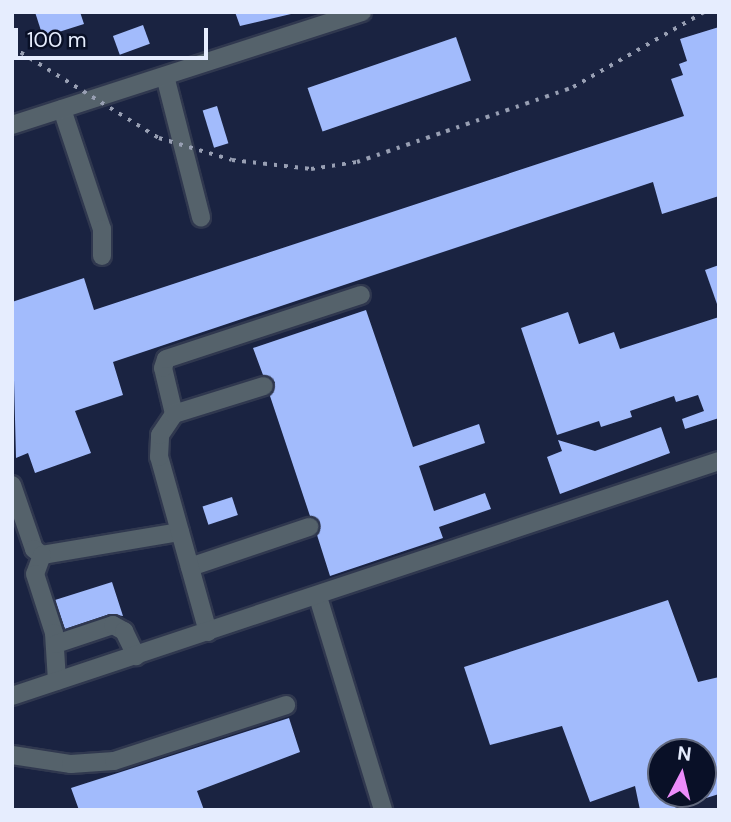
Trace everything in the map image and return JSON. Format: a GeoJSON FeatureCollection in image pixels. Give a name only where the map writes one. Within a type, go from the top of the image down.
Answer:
{"type":"FeatureCollection","features":[{"type":"Feature","properties":{"kind":"lane"},"geometry":{"type":"LineString","coordinates":[[12,125],[362,12]]}},
{"type":"Feature","properties":{"kind":"lane"},"geometry":{"type":"LineString","coordinates":[[165,76],[201,216]]}},
{"type":"Feature","properties":{"kind":"lane"},"geometry":{"type":"LineString","coordinates":[[62,109],[102,229],[102,256]]}},
{"type":"Feature","properties":{"kind":"lane"},"geometry":{"type":"LineString","coordinates":[[174,414],[163,368],[166,359],[361,295]]}},
{"type":"Feature","properties":{"kind":"lane"},"geometry":{"type":"LineString","coordinates":[[208,632],[159,457],[160,435],[174,414],[264,386]]}},
{"type":"Feature","properties":{"kind":"lane"},"geometry":{"type":"LineString","coordinates":[[12,696],[318,597],[719,461]]}},
{"type":"Feature","properties":{"kind":"lane"},"geometry":{"type":"LineString","coordinates":[[12,485],[34,549],[42,555],[180,532]]}},
{"type":"Feature","properties":{"kind":"lane"},"geometry":{"type":"LineString","coordinates":[[190,567],[309,527]]}},
{"type":"Feature","properties":{"kind":"lane"},"geometry":{"type":"LineString","coordinates":[[42,555],[35,574],[56,644],[57,681]]}},
{"type":"Feature","properties":{"kind":"lane"},"geometry":{"type":"LineString","coordinates":[[318,597],[383,810]]}},
{"type":"Feature","properties":{"kind":"lane"},"geometry":{"type":"LineString","coordinates":[[56,644],[113,625],[124,631],[135,656]]}},
{"type":"Feature","properties":{"kind":"lane"},"geometry":{"type":"LineString","coordinates":[[12,755],[80,764],[114,761],[286,705]]}},
{"type":"Feature","properties":{"kind":"shaded area"},"geometry":{"type":"Polygon","coordinates":[[[12,12],[719,12],[719,810],[12,810],[12,12]]]}},
{"type":"Feature","properties":{"kind":"building"},"geometry":{"type":"Polygon","coordinates":[[[35,12],[80,12],[84,24],[43,37],[35,12]]]}},
{"type":"Feature","properties":{"kind":"building"},"geometry":{"type":"Polygon","coordinates":[[[235,12],[290,12],[291,14],[240,26],[235,12]]]}},
{"type":"Feature","properties":{"kind":"building"},"geometry":{"type":"Polygon","coordinates":[[[143,25],[150,44],[120,55],[113,36],[143,25]]]}},
{"type":"Feature","properties":{"kind":"building"},"geometry":{"type":"Polygon","coordinates":[[[719,27],[719,196],[662,214],[653,182],[113,362],[123,395],[75,411],[91,453],[35,473],[28,453],[16,458],[12,302],[84,278],[94,310],[684,116],[671,79],[683,75],[679,64],[687,61],[680,39],[719,27]]]}},
{"type":"Feature","properties":{"kind":"building"},"geometry":{"type":"Polygon","coordinates":[[[456,37],[471,80],[323,132],[308,88],[456,37]]]}},
{"type":"Feature","properties":{"kind":"building"},"geometry":{"type":"Polygon","coordinates":[[[217,106],[228,143],[214,148],[203,110],[217,106]]]}},
{"type":"Feature","properties":{"kind":"building"},"geometry":{"type":"Polygon","coordinates":[[[719,265],[719,304],[717,304],[705,270],[719,265]]]}},
{"type":"Feature","properties":{"kind":"building"},"geometry":{"type":"Polygon","coordinates":[[[366,310],[413,447],[479,424],[485,443],[419,466],[434,511],[485,493],[491,509],[439,527],[443,538],[330,576],[317,535],[320,524],[310,516],[270,396],[275,382],[263,375],[253,348],[366,310]]]}},
{"type":"Feature","properties":{"kind":"building"},"geometry":{"type":"Polygon","coordinates":[[[568,312],[579,344],[614,332],[620,349],[719,317],[719,418],[685,429],[682,419],[704,411],[698,395],[676,402],[674,396],[630,411],[632,417],[601,427],[599,421],[557,435],[521,328],[568,312]]]}},
{"type":"Feature","properties":{"kind":"building"},"geometry":{"type":"Polygon","coordinates":[[[661,427],[670,453],[560,494],[547,457],[562,451],[558,440],[595,451],[661,427]]]}},
{"type":"Feature","properties":{"kind":"building"},"geometry":{"type":"Polygon","coordinates":[[[232,497],[238,515],[208,525],[203,507],[232,497]]]}},
{"type":"Feature","properties":{"kind":"building"},"geometry":{"type":"Polygon","coordinates":[[[112,582],[123,616],[110,614],[65,629],[55,600],[112,582]]]}},
{"type":"Feature","properties":{"kind":"building"},"geometry":{"type":"Polygon","coordinates":[[[668,600],[698,682],[719,677],[719,794],[717,738],[647,738],[647,808],[674,808],[668,810],[640,810],[635,786],[590,802],[562,726],[490,745],[464,667],[668,600]]]}},
{"type":"Feature","properties":{"kind":"building"},"geometry":{"type":"Polygon","coordinates":[[[289,718],[300,752],[197,791],[204,810],[79,810],[71,788],[289,718]]]}},
{"type":"Feature","properties":{"kind":"railway"},"geometry":{"type":"LineString","coordinates":[[12,47],[159,138],[232,160],[311,169],[357,162],[573,87],[704,12]]}}]}
